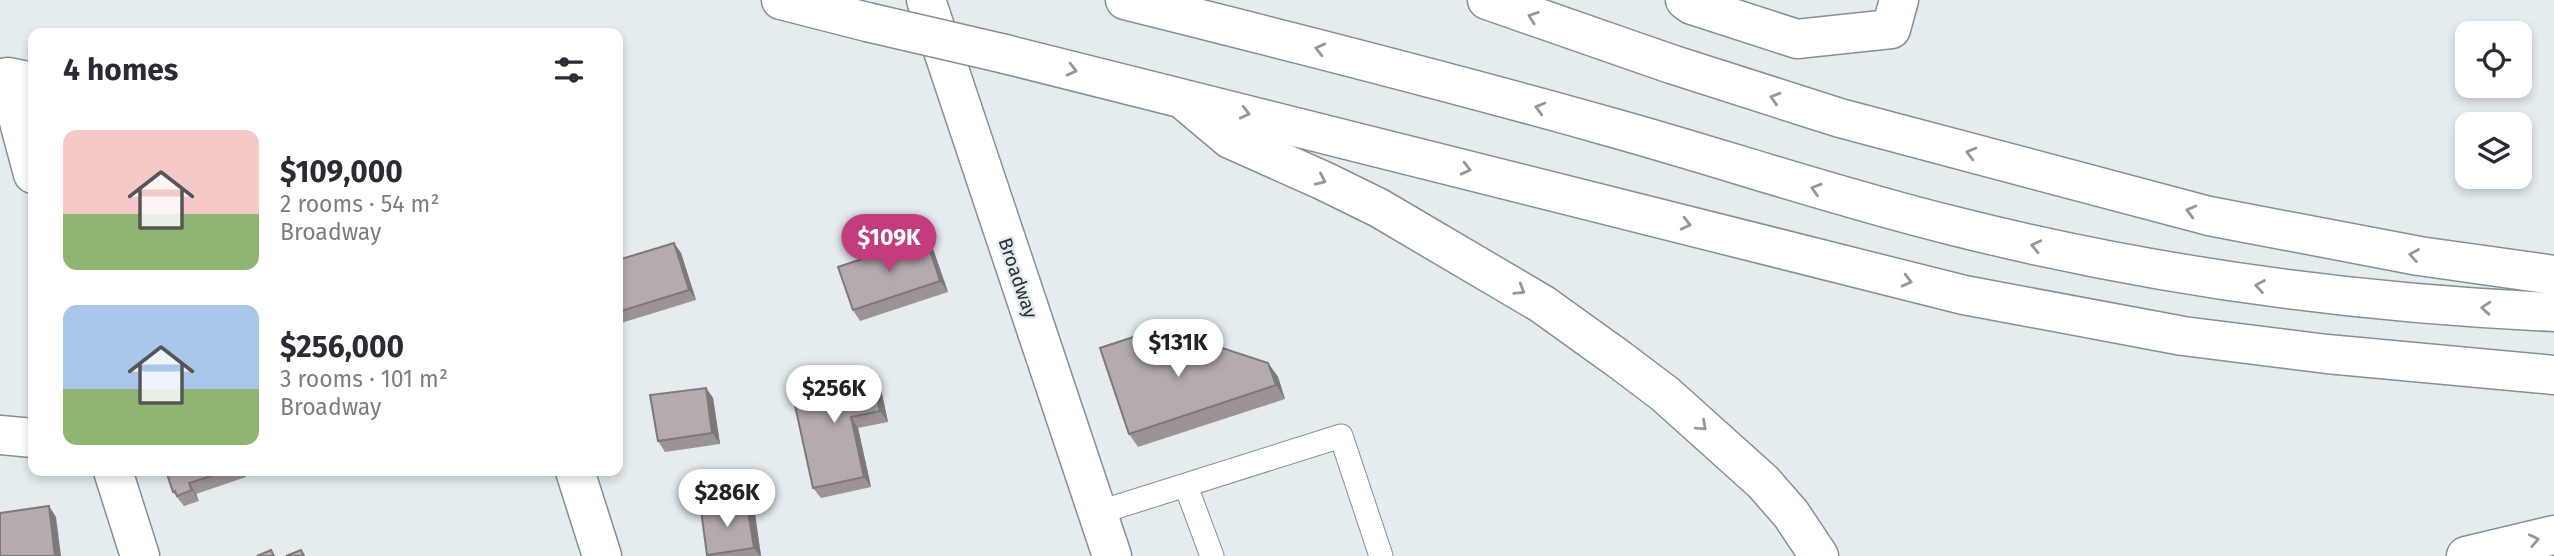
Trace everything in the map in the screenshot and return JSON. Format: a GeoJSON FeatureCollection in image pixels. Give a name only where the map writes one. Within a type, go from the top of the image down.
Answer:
{"type":"FeatureCollection","features":[{"type":"Feature","properties":{"kind":"main road"},"geometry":{"type":"LineString","coordinates":[[781,0],[1179,96],[1964,295],[2183,336],[2341,355],[2554,374]]}},
{"type":"Feature","properties":{"kind":"main road","name":"Broadway"},"geometry":{"type":"LineString","coordinates":[[926,0],[1112,556]]}},
{"type":"Feature","properties":{"kind":"main road"},"geometry":{"type":"LineString","coordinates":[[1125,0],[1579,118],[1863,202],[2036,246],[2114,263],[2284,290],[2424,304],[2554,312]]}},
{"type":"Feature","properties":{"kind":"main road"},"geometry":{"type":"LineString","coordinates":[[1487,0],[1671,64],[1840,118],[2209,216],[2419,256],[2554,275]]}},
{"type":"Feature","properties":{"kind":"main road"},"geometry":{"type":"LineString","coordinates":[[1685,0],[1692,5],[1797,38],[1895,15]]}},
{"type":"Feature","properties":{"kind":"main road"},"geometry":{"type":"LineString","coordinates":[[20,79],[28,137]]}},
{"type":"Feature","properties":{"kind":"main road"},"geometry":{"type":"LineString","coordinates":[[1179,96],[1230,139],[1379,208],[1542,304],[1620,360],[1665,394],[1763,482],[1791,514],[1819,556]]}},
{"type":"Feature","properties":{"kind":"main road"},"geometry":{"type":"LineString","coordinates":[[0,435],[28,438]]}},
{"type":"Feature","properties":{"kind":"main road"},"geometry":{"type":"LineString","coordinates":[[115,476],[141,556]]}},
{"type":"Feature","properties":{"kind":"main road"},"geometry":{"type":"LineString","coordinates":[[577,476],[602,556]]}},
{"type":"Feature","properties":{"kind":"main road"},"geometry":{"type":"LineString","coordinates":[[2466,556],[2554,535]]}},
{"type":"Feature","properties":{"kind":"lane"},"geometry":{"type":"LineString","coordinates":[[1097,513],[1341,436],[1381,556]]}},
{"type":"Feature","properties":{"kind":"lane"},"geometry":{"type":"LineString","coordinates":[[1186,486],[1212,556]]}},
{"type":"Feature","properties":{"kind":"building"},"geometry":{"type":"Polygon","coordinates":[[[926,238],[940,281],[853,310],[838,267],[926,238]]]}},
{"type":"Feature","properties":{"kind":"building"},"geometry":{"type":"Polygon","coordinates":[[[674,243],[689,290],[623,310],[623,258],[674,243]]]}},
{"type":"Feature","properties":{"kind":"building"},"geometry":{"type":"Polygon","coordinates":[[[1152,331],[1169,353],[1204,342],[1268,363],[1276,385],[1129,434],[1100,348],[1152,331]]]}},
{"type":"Feature","properties":{"kind":"building"},"geometry":{"type":"Polygon","coordinates":[[[871,370],[880,411],[851,417],[864,477],[813,488],[791,387],[871,370]]]}},
{"type":"Feature","properties":{"kind":"building"},"geometry":{"type":"Polygon","coordinates":[[[706,388],[712,433],[658,441],[650,395],[706,388]]]}},
{"type":"Feature","properties":{"kind":"building"},"geometry":{"type":"Polygon","coordinates":[[[168,476],[211,476],[189,483],[192,490],[177,496],[175,491],[173,492],[168,476]]]}},
{"type":"Feature","properties":{"kind":"building"},"geometry":{"type":"Polygon","coordinates":[[[747,504],[754,548],[707,555],[701,510],[747,504]]]}},
{"type":"Feature","properties":{"kind":"building"},"geometry":{"type":"Polygon","coordinates":[[[49,506],[55,556],[0,556],[0,513],[49,506]]]}},
{"type":"Feature","properties":{"kind":"building"},"geometry":{"type":"Polygon","coordinates":[[[271,550],[274,556],[257,556],[271,550]]]}},
{"type":"Feature","properties":{"kind":"building"},"geometry":{"type":"Polygon","coordinates":[[[301,550],[304,556],[286,556],[301,550]]]}}]}
